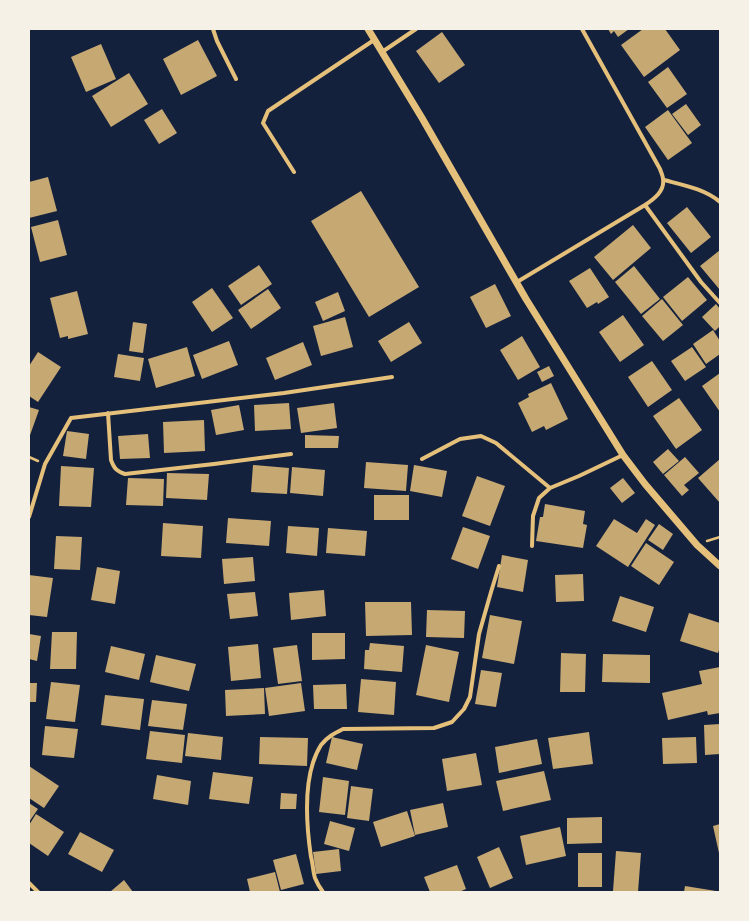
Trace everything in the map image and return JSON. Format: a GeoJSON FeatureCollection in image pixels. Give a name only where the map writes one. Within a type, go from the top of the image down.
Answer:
{"type":"FeatureCollection","features":[{"type":"Feature","properties":{"kind":"street"},"geometry":{"type":"LineString","coordinates":[[213,29],[217,42],[236,78]]}},
{"type":"Feature","properties":{"kind":"street"},"geometry":{"type":"LineString","coordinates":[[368,29],[422,118],[517,282],[623,455],[645,484],[697,545],[720,566]]}},
{"type":"Feature","properties":{"kind":"street"},"geometry":{"type":"LineString","coordinates":[[382,53],[416,29]]}},
{"type":"Feature","properties":{"kind":"street"},"geometry":{"type":"LineString","coordinates":[[517,282],[645,205],[655,198],[662,190],[664,180],[660,169],[582,29]]}},
{"type":"Feature","properties":{"kind":"street"},"geometry":{"type":"LineString","coordinates":[[294,172],[263,124],[268,111],[374,40]]}},
{"type":"Feature","properties":{"kind":"street"},"geometry":{"type":"LineString","coordinates":[[664,180],[708,194],[720,202]]}},
{"type":"Feature","properties":{"kind":"street"},"geometry":{"type":"LineString","coordinates":[[645,205],[701,282],[720,303]]}},
{"type":"Feature","properties":{"kind":"street"},"geometry":{"type":"LineString","coordinates":[[29,517],[46,464],[71,418],[276,394],[392,377]]}},
{"type":"Feature","properties":{"kind":"street"},"geometry":{"type":"LineString","coordinates":[[108,413],[111,460],[114,467],[119,472],[125,474],[291,454]]}},
{"type":"Feature","properties":{"kind":"street"},"geometry":{"type":"LineString","coordinates":[[422,459],[460,439],[481,436],[496,443],[550,488]]}},
{"type":"Feature","properties":{"kind":"street"},"geometry":{"type":"LineString","coordinates":[[532,546],[533,516],[539,498],[550,488],[623,455]]}},
{"type":"Feature","properties":{"kind":"street"},"geometry":{"type":"LineString","coordinates":[[322,892],[315,878],[307,826],[307,791],[316,755],[322,744],[331,735],[343,729],[434,728],[452,722],[464,709],[470,697],[480,634],[499,566]]}},
{"type":"Feature","properties":{"kind":"street"},"geometry":{"type":"LineString","coordinates":[[29,883],[38,892]]}},
{"type":"Feature","properties":{"kind":"building"},"geometry":{"type":"Polygon","coordinates":[[[608,29],[629,29],[618,37],[614,31],[611,34],[608,29]]]}},
{"type":"Feature","properties":{"kind":"building"},"geometry":{"type":"Polygon","coordinates":[[[643,29],[665,29],[680,50],[644,77],[621,45],[643,29]]]}},
{"type":"Feature","properties":{"kind":"building"},"geometry":{"type":"Polygon","coordinates":[[[442,32],[465,65],[439,83],[416,51],[442,32]]]}},
{"type":"Feature","properties":{"kind":"building"},"geometry":{"type":"Polygon","coordinates":[[[198,40],[217,76],[181,95],[163,59],[198,40]]]}},
{"type":"Feature","properties":{"kind":"building"},"geometry":{"type":"Polygon","coordinates":[[[101,44],[116,79],[86,92],[71,57],[101,44]]]}},
{"type":"Feature","properties":{"kind":"building"},"geometry":{"type":"Polygon","coordinates":[[[668,67],[687,94],[667,108],[648,82],[668,67]]]}},
{"type":"Feature","properties":{"kind":"building"},"geometry":{"type":"Polygon","coordinates":[[[129,73],[148,104],[111,127],[92,96],[129,73]]]}},
{"type":"Feature","properties":{"kind":"building"},"geometry":{"type":"Polygon","coordinates":[[[686,104],[701,125],[688,135],[672,114],[686,104]]]}},
{"type":"Feature","properties":{"kind":"building"},"geometry":{"type":"Polygon","coordinates":[[[162,109],[177,133],[159,144],[144,120],[162,109]]]}},
{"type":"Feature","properties":{"kind":"building"},"geometry":{"type":"Polygon","coordinates":[[[668,110],[692,143],[668,160],[645,127],[668,110]]]}},
{"type":"Feature","properties":{"kind":"building"},"geometry":{"type":"Polygon","coordinates":[[[48,177],[57,211],[29,218],[29,182],[48,177]]]}},
{"type":"Feature","properties":{"kind":"building"},"geometry":{"type":"Polygon","coordinates":[[[361,191],[419,287],[369,317],[311,221],[361,191]]]}},
{"type":"Feature","properties":{"kind":"building"},"geometry":{"type":"Polygon","coordinates":[[[687,207],[711,237],[691,253],[667,223],[687,207]]]}},
{"type":"Feature","properties":{"kind":"building"},"geometry":{"type":"Polygon","coordinates":[[[58,220],[67,255],[40,262],[31,227],[58,220]]]}},
{"type":"Feature","properties":{"kind":"building"},"geometry":{"type":"Polygon","coordinates":[[[633,225],[651,248],[613,280],[594,257],[633,225]]]}},
{"type":"Feature","properties":{"kind":"building"},"geometry":{"type":"Polygon","coordinates":[[[720,250],[720,290],[700,266],[720,250]]]}},
{"type":"Feature","properties":{"kind":"building"},"geometry":{"type":"Polygon","coordinates":[[[259,265],[272,284],[241,305],[228,286],[259,265]]]}},
{"type":"Feature","properties":{"kind":"building"},"geometry":{"type":"Polygon","coordinates":[[[634,266],[660,299],[641,314],[615,282],[634,266]]]}},
{"type":"Feature","properties":{"kind":"building"},"geometry":{"type":"Polygon","coordinates":[[[590,268],[609,297],[598,304],[597,302],[587,308],[569,281],[590,268]]]}},
{"type":"Feature","properties":{"kind":"building"},"geometry":{"type":"Polygon","coordinates":[[[688,277],[707,300],[682,321],[663,297],[688,277]]]}},
{"type":"Feature","properties":{"kind":"building"},"geometry":{"type":"Polygon","coordinates":[[[495,284],[511,316],[486,328],[470,297],[495,284]]]}},
{"type":"Feature","properties":{"kind":"building"},"geometry":{"type":"Polygon","coordinates":[[[212,288],[233,318],[212,332],[192,302],[212,288]]]}},
{"type":"Feature","properties":{"kind":"building"},"geometry":{"type":"Polygon","coordinates":[[[268,289],[281,308],[251,329],[238,310],[268,289]]]}},
{"type":"Feature","properties":{"kind":"building"},"geometry":{"type":"Polygon","coordinates":[[[77,291],[88,334],[68,339],[68,336],[60,338],[50,298],[77,291]]]}},
{"type":"Feature","properties":{"kind":"building"},"geometry":{"type":"Polygon","coordinates":[[[338,292],[345,311],[323,321],[315,302],[338,292]]]}},
{"type":"Feature","properties":{"kind":"building"},"geometry":{"type":"Polygon","coordinates":[[[662,299],[683,325],[663,341],[642,316],[662,299]]]}},
{"type":"Feature","properties":{"kind":"building"},"geometry":{"type":"Polygon","coordinates":[[[716,304],[720,309],[720,326],[715,331],[702,317],[716,304]]]}},
{"type":"Feature","properties":{"kind":"building"},"geometry":{"type":"Polygon","coordinates":[[[623,315],[644,345],[620,362],[599,332],[623,315]]]}},
{"type":"Feature","properties":{"kind":"building"},"geometry":{"type":"Polygon","coordinates":[[[345,317],[353,347],[321,356],[313,326],[345,317]]]}},
{"type":"Feature","properties":{"kind":"building"},"geometry":{"type":"Polygon","coordinates":[[[133,322],[147,324],[143,353],[129,351],[133,322]]]}},
{"type":"Feature","properties":{"kind":"building"},"geometry":{"type":"Polygon","coordinates":[[[409,322],[422,343],[391,362],[378,341],[409,322]]]}},
{"type":"Feature","properties":{"kind":"building"},"geometry":{"type":"Polygon","coordinates":[[[713,330],[720,341],[720,354],[706,364],[693,344],[713,330]]]}},
{"type":"Feature","properties":{"kind":"building"},"geometry":{"type":"Polygon","coordinates":[[[522,336],[540,367],[518,380],[500,350],[522,336]]]}},
{"type":"Feature","properties":{"kind":"building"},"geometry":{"type":"Polygon","coordinates":[[[229,341],[238,365],[202,379],[193,355],[229,341]]]}},
{"type":"Feature","properties":{"kind":"building"},"geometry":{"type":"Polygon","coordinates":[[[303,342],[312,365],[275,380],[266,358],[303,342]]]}},
{"type":"Feature","properties":{"kind":"building"},"geometry":{"type":"Polygon","coordinates":[[[187,347],[195,376],[156,388],[148,359],[187,347]]]}},
{"type":"Feature","properties":{"kind":"building"},"geometry":{"type":"Polygon","coordinates":[[[692,347],[706,367],[685,381],[671,361],[692,347]]]}},
{"type":"Feature","properties":{"kind":"building"},"geometry":{"type":"Polygon","coordinates":[[[38,352],[61,367],[38,402],[29,396],[29,366],[38,352]]]}},
{"type":"Feature","properties":{"kind":"building"},"geometry":{"type":"Polygon","coordinates":[[[118,354],[144,358],[140,381],[114,377],[118,354]]]}},
{"type":"Feature","properties":{"kind":"building"},"geometry":{"type":"Polygon","coordinates":[[[652,361],[672,390],[648,407],[628,377],[652,361]]]}},
{"type":"Feature","properties":{"kind":"building"},"geometry":{"type":"Polygon","coordinates":[[[549,366],[554,376],[542,382],[537,372],[549,366]]]}},
{"type":"Feature","properties":{"kind":"building"},"geometry":{"type":"Polygon","coordinates":[[[720,373],[720,412],[702,386],[720,373]]]}},
{"type":"Feature","properties":{"kind":"building"},"geometry":{"type":"Polygon","coordinates":[[[551,383],[568,419],[546,430],[544,426],[532,432],[518,403],[529,397],[528,394],[551,383]]]}},
{"type":"Feature","properties":{"kind":"building"},"geometry":{"type":"Polygon","coordinates":[[[679,398],[702,430],[676,449],[653,416],[679,398]]]}},
{"type":"Feature","properties":{"kind":"building"},"geometry":{"type":"Polygon","coordinates":[[[289,403],[291,429],[255,431],[254,405],[289,403]]]}},
{"type":"Feature","properties":{"kind":"building"},"geometry":{"type":"Polygon","coordinates":[[[334,403],[337,428],[301,433],[297,408],[334,403]]]}},
{"type":"Feature","properties":{"kind":"building"},"geometry":{"type":"Polygon","coordinates":[[[239,405],[244,430],[216,435],[211,410],[239,405]]]}},
{"type":"Feature","properties":{"kind":"building"},"geometry":{"type":"Polygon","coordinates":[[[29,407],[39,410],[29,438],[29,407]]]}},
{"type":"Feature","properties":{"kind":"building"},"geometry":{"type":"Polygon","coordinates":[[[204,420],[205,451],[164,453],[163,422],[204,420]]]}},
{"type":"Feature","properties":{"kind":"building"},"geometry":{"type":"Polygon","coordinates":[[[67,431],[89,434],[86,459],[63,456],[67,431]]]}},
{"type":"Feature","properties":{"kind":"building"},"geometry":{"type":"Polygon","coordinates":[[[148,434],[150,458],[120,459],[118,436],[148,434]]]}},
{"type":"Feature","properties":{"kind":"building"},"geometry":{"type":"Polygon","coordinates":[[[305,435],[339,436],[338,448],[305,448],[305,435]]]}},
{"type":"Feature","properties":{"kind":"building"},"geometry":{"type":"Polygon","coordinates":[[[668,449],[679,461],[663,474],[653,462],[668,449]]]}},
{"type":"Feature","properties":{"kind":"building"},"geometry":{"type":"Polygon","coordinates":[[[685,457],[699,473],[684,485],[689,490],[682,496],[664,475],[685,457]]]}},
{"type":"Feature","properties":{"kind":"building"},"geometry":{"type":"Polygon","coordinates":[[[720,459],[720,503],[698,478],[720,459]]]}},
{"type":"Feature","properties":{"kind":"building"},"geometry":{"type":"Polygon","coordinates":[[[366,462],[408,465],[406,491],[364,488],[366,462]]]}},
{"type":"Feature","properties":{"kind":"building"},"geometry":{"type":"Polygon","coordinates":[[[253,465],[289,468],[287,494],[251,492],[253,465]]]}},
{"type":"Feature","properties":{"kind":"building"},"geometry":{"type":"Polygon","coordinates":[[[414,465],[447,471],[442,497],[410,491],[414,465]]]}},
{"type":"Feature","properties":{"kind":"building"},"geometry":{"type":"Polygon","coordinates":[[[61,466],[94,468],[91,507],[59,506],[61,466]]]}},
{"type":"Feature","properties":{"kind":"building"},"geometry":{"type":"Polygon","coordinates":[[[292,467],[325,470],[323,496],[290,493],[292,467]]]}},
{"type":"Feature","properties":{"kind":"building"},"geometry":{"type":"Polygon","coordinates":[[[167,473],[209,474],[207,500],[166,498],[167,473]]]}},
{"type":"Feature","properties":{"kind":"building"},"geometry":{"type":"Polygon","coordinates":[[[477,476],[505,486],[490,526],[462,516],[477,476]]]}},
{"type":"Feature","properties":{"kind":"building"},"geometry":{"type":"Polygon","coordinates":[[[128,478],[164,479],[163,506],[126,505],[128,478]]]}},
{"type":"Feature","properties":{"kind":"building"},"geometry":{"type":"Polygon","coordinates":[[[623,478],[635,493],[622,503],[610,488],[623,478]]]}},
{"type":"Feature","properties":{"kind":"building"},"geometry":{"type":"Polygon","coordinates":[[[374,495],[409,495],[409,520],[374,520],[374,495]]]}},
{"type":"Feature","properties":{"kind":"building"},"geometry":{"type":"Polygon","coordinates":[[[545,504],[585,511],[583,524],[587,525],[583,548],[536,541],[540,517],[543,517],[545,504]]]}},
{"type":"Feature","properties":{"kind":"building"},"geometry":{"type":"Polygon","coordinates":[[[228,518],[271,521],[269,546],[226,543],[228,518]]]}},
{"type":"Feature","properties":{"kind":"building"},"geometry":{"type":"Polygon","coordinates":[[[614,519],[637,533],[646,519],[655,525],[628,567],[596,546],[614,519]]]}},
{"type":"Feature","properties":{"kind":"building"},"geometry":{"type":"Polygon","coordinates":[[[163,523],[203,526],[201,558],[161,556],[163,523]]]}},
{"type":"Feature","properties":{"kind":"building"},"geometry":{"type":"Polygon","coordinates":[[[659,524],[673,534],[663,550],[648,540],[659,524]]]}},
{"type":"Feature","properties":{"kind":"building"},"geometry":{"type":"Polygon","coordinates":[[[288,526],[319,528],[317,556],[286,553],[288,526]]]}},
{"type":"Feature","properties":{"kind":"building"},"geometry":{"type":"Polygon","coordinates":[[[463,527],[490,536],[478,569],[451,559],[463,527]]]}},
{"type":"Feature","properties":{"kind":"building"},"geometry":{"type":"Polygon","coordinates":[[[328,528],[367,531],[365,556],[326,553],[328,528]]]}},
{"type":"Feature","properties":{"kind":"building"},"geometry":{"type":"Polygon","coordinates":[[[56,536],[82,537],[80,570],[54,569],[56,536]]]}},
{"type":"Feature","properties":{"kind":"building"},"geometry":{"type":"Polygon","coordinates":[[[646,543],[674,562],[659,585],[631,566],[646,543]]]}},
{"type":"Feature","properties":{"kind":"building"},"geometry":{"type":"Polygon","coordinates":[[[502,555],[528,560],[523,592],[497,587],[502,555]]]}},
{"type":"Feature","properties":{"kind":"building"},"geometry":{"type":"Polygon","coordinates":[[[253,557],[255,581],[224,584],[222,559],[253,557]]]}},
{"type":"Feature","properties":{"kind":"building"},"geometry":{"type":"Polygon","coordinates":[[[97,567],[120,571],[115,604],[91,600],[97,567]]]}},
{"type":"Feature","properties":{"kind":"building"},"geometry":{"type":"Polygon","coordinates":[[[583,574],[584,601],[556,602],[555,575],[583,574]]]}},
{"type":"Feature","properties":{"kind":"building"},"geometry":{"type":"Polygon","coordinates":[[[29,575],[53,578],[47,617],[29,615],[29,575]]]}},
{"type":"Feature","properties":{"kind":"building"},"geometry":{"type":"Polygon","coordinates":[[[324,590],[326,616],[291,620],[289,593],[324,590]]]}},
{"type":"Feature","properties":{"kind":"building"},"geometry":{"type":"Polygon","coordinates":[[[255,592],[258,616],[230,619],[227,594],[255,592]]]}},
{"type":"Feature","properties":{"kind":"building"},"geometry":{"type":"Polygon","coordinates":[[[620,596],[654,607],[646,632],[612,621],[620,596]]]}},
{"type":"Feature","properties":{"kind":"building"},"geometry":{"type":"Polygon","coordinates":[[[365,602],[411,602],[412,635],[366,636],[365,602]]]}},
{"type":"Feature","properties":{"kind":"building"},"geometry":{"type":"Polygon","coordinates":[[[427,610],[465,611],[464,638],[426,637],[427,610]]]}},
{"type":"Feature","properties":{"kind":"building"},"geometry":{"type":"Polygon","coordinates":[[[689,613],[720,623],[720,647],[718,653],[680,641],[689,613]]]}},
{"type":"Feature","properties":{"kind":"building"},"geometry":{"type":"Polygon","coordinates":[[[490,615],[522,621],[514,664],[482,658],[490,615]]]}},
{"type":"Feature","properties":{"kind":"building"},"geometry":{"type":"Polygon","coordinates":[[[52,632],[77,632],[76,669],[50,669],[52,632]]]}},
{"type":"Feature","properties":{"kind":"building"},"geometry":{"type":"Polygon","coordinates":[[[312,633],[345,633],[345,659],[312,660],[312,633]]]}},
{"type":"Feature","properties":{"kind":"building"},"geometry":{"type":"Polygon","coordinates":[[[29,634],[41,636],[37,661],[29,659],[29,634]]]}},
{"type":"Feature","properties":{"kind":"building"},"geometry":{"type":"Polygon","coordinates":[[[370,643],[404,646],[402,672],[364,669],[365,650],[369,650],[370,643]]]}},
{"type":"Feature","properties":{"kind":"building"},"geometry":{"type":"Polygon","coordinates":[[[258,644],[261,678],[231,681],[228,647],[258,644]]]}},
{"type":"Feature","properties":{"kind":"building"},"geometry":{"type":"Polygon","coordinates":[[[297,645],[302,681],[278,684],[273,648],[297,645]]]}},
{"type":"Feature","properties":{"kind":"building"},"geometry":{"type":"Polygon","coordinates":[[[426,645],[459,652],[449,702],[416,695],[426,645]]]}},
{"type":"Feature","properties":{"kind":"building"},"geometry":{"type":"Polygon","coordinates":[[[111,646],[145,654],[139,680],[105,672],[111,646]]]}},
{"type":"Feature","properties":{"kind":"building"},"geometry":{"type":"Polygon","coordinates":[[[561,653],[586,654],[585,692],[560,692],[561,653]]]}},
{"type":"Feature","properties":{"kind":"building"},"geometry":{"type":"Polygon","coordinates":[[[603,654],[650,655],[650,683],[602,682],[603,654]]]}},
{"type":"Feature","properties":{"kind":"building"},"geometry":{"type":"Polygon","coordinates":[[[156,655],[196,664],[189,691],[150,682],[156,655]]]}},
{"type":"Feature","properties":{"kind":"building"},"geometry":{"type":"Polygon","coordinates":[[[720,667],[720,713],[708,715],[707,711],[668,720],[662,693],[702,684],[699,671],[720,667]]]}},
{"type":"Feature","properties":{"kind":"building"},"geometry":{"type":"Polygon","coordinates":[[[481,670],[502,673],[496,707],[475,704],[481,670]]]}},
{"type":"Feature","properties":{"kind":"building"},"geometry":{"type":"Polygon","coordinates":[[[361,679],[396,682],[394,715],[358,712],[361,679]]]}},
{"type":"Feature","properties":{"kind":"building"},"geometry":{"type":"Polygon","coordinates":[[[51,682],[80,685],[75,722],[46,719],[51,682]]]}},
{"type":"Feature","properties":{"kind":"building"},"geometry":{"type":"Polygon","coordinates":[[[29,683],[37,683],[36,702],[29,702],[29,683]]]}},
{"type":"Feature","properties":{"kind":"building"},"geometry":{"type":"Polygon","coordinates":[[[301,683],[305,711],[269,716],[265,688],[301,683]]]}},
{"type":"Feature","properties":{"kind":"building"},"geometry":{"type":"Polygon","coordinates":[[[346,684],[347,709],[314,709],[313,685],[346,684]]]}},
{"type":"Feature","properties":{"kind":"building"},"geometry":{"type":"Polygon","coordinates":[[[264,688],[265,714],[226,716],[225,690],[264,688]]]}},
{"type":"Feature","properties":{"kind":"building"},"geometry":{"type":"Polygon","coordinates":[[[105,695],[144,699],[140,730],[101,725],[105,695]]]}},
{"type":"Feature","properties":{"kind":"building"},"geometry":{"type":"Polygon","coordinates":[[[152,700],[187,704],[183,730],[148,726],[152,700]]]}},
{"type":"Feature","properties":{"kind":"building"},"geometry":{"type":"Polygon","coordinates":[[[720,724],[720,754],[705,755],[704,725],[720,724]]]}},
{"type":"Feature","properties":{"kind":"building"},"geometry":{"type":"Polygon","coordinates":[[[45,726],[78,729],[74,758],[42,755],[45,726]]]}},
{"type":"Feature","properties":{"kind":"building"},"geometry":{"type":"Polygon","coordinates":[[[150,731],[185,735],[182,763],[146,759],[150,731]]]}},
{"type":"Feature","properties":{"kind":"building"},"geometry":{"type":"Polygon","coordinates":[[[589,732],[593,764],[553,769],[548,738],[589,732]]]}},
{"type":"Feature","properties":{"kind":"building"},"geometry":{"type":"Polygon","coordinates":[[[188,733],[223,737],[221,760],[185,756],[188,733]]]}},
{"type":"Feature","properties":{"kind":"building"},"geometry":{"type":"Polygon","coordinates":[[[260,737],[308,738],[307,766],[259,764],[260,737]]]}},
{"type":"Feature","properties":{"kind":"building"},"geometry":{"type":"Polygon","coordinates":[[[332,737],[363,744],[357,770],[326,763],[332,737]]]}},
{"type":"Feature","properties":{"kind":"building"},"geometry":{"type":"Polygon","coordinates":[[[696,737],[697,763],[663,764],[662,738],[696,737]]]}},
{"type":"Feature","properties":{"kind":"building"},"geometry":{"type":"Polygon","coordinates":[[[537,739],[542,764],[499,773],[495,747],[537,739]]]}},
{"type":"Feature","properties":{"kind":"building"},"geometry":{"type":"Polygon","coordinates":[[[476,753],[482,785],[447,791],[442,759],[476,753]]]}},
{"type":"Feature","properties":{"kind":"building"},"geometry":{"type":"Polygon","coordinates":[[[29,766],[59,786],[44,808],[29,798],[29,766]]]}},
{"type":"Feature","properties":{"kind":"building"},"geometry":{"type":"Polygon","coordinates":[[[544,771],[551,800],[503,811],[496,781],[544,771]]]}},
{"type":"Feature","properties":{"kind":"building"},"geometry":{"type":"Polygon","coordinates":[[[213,772],[253,777],[249,804],[209,799],[213,772]]]}},
{"type":"Feature","properties":{"kind":"building"},"geometry":{"type":"Polygon","coordinates":[[[157,775],[191,781],[188,805],[153,799],[157,775]]]}},
{"type":"Feature","properties":{"kind":"building"},"geometry":{"type":"Polygon","coordinates":[[[323,777],[349,781],[345,815],[319,812],[323,777]]]}},
{"type":"Feature","properties":{"kind":"building"},"geometry":{"type":"Polygon","coordinates":[[[351,786],[373,789],[369,821],[347,818],[351,786]]]}},
{"type":"Feature","properties":{"kind":"building"},"geometry":{"type":"Polygon","coordinates":[[[281,793],[297,794],[296,809],[280,809],[281,793]]]}},
{"type":"Feature","properties":{"kind":"building"},"geometry":{"type":"Polygon","coordinates":[[[29,803],[38,809],[29,822],[29,803]]]}},
{"type":"Feature","properties":{"kind":"building"},"geometry":{"type":"Polygon","coordinates":[[[443,803],[448,827],[415,835],[410,810],[443,803]]]}},
{"type":"Feature","properties":{"kind":"building"},"geometry":{"type":"Polygon","coordinates":[[[407,811],[415,836],[381,847],[373,822],[407,811]]]}},
{"type":"Feature","properties":{"kind":"building"},"geometry":{"type":"Polygon","coordinates":[[[36,814],[64,832],[48,856],[29,843],[29,825],[36,814]]]}},
{"type":"Feature","properties":{"kind":"building"},"geometry":{"type":"Polygon","coordinates":[[[602,817],[602,843],[567,844],[567,818],[602,817]]]}},
{"type":"Feature","properties":{"kind":"building"},"geometry":{"type":"Polygon","coordinates":[[[330,821],[355,828],[349,851],[324,844],[330,821]]]}},
{"type":"Feature","properties":{"kind":"building"},"geometry":{"type":"Polygon","coordinates":[[[720,824],[720,853],[719,853],[713,826],[720,824]]]}},
{"type":"Feature","properties":{"kind":"building"},"geometry":{"type":"Polygon","coordinates":[[[560,827],[566,856],[526,865],[520,836],[560,827]]]}},
{"type":"Feature","properties":{"kind":"building"},"geometry":{"type":"Polygon","coordinates":[[[80,832],[114,850],[102,872],[68,854],[80,832]]]}},
{"type":"Feature","properties":{"kind":"building"},"geometry":{"type":"Polygon","coordinates":[[[499,847],[513,878],[490,888],[477,857],[499,847]]]}},
{"type":"Feature","properties":{"kind":"building"},"geometry":{"type":"Polygon","coordinates":[[[339,849],[341,871],[316,874],[313,852],[339,849]]]}},
{"type":"Feature","properties":{"kind":"building"},"geometry":{"type":"Polygon","coordinates":[[[616,851],[641,853],[638,892],[613,891],[616,851]]]}},
{"type":"Feature","properties":{"kind":"building"},"geometry":{"type":"Polygon","coordinates":[[[578,853],[602,853],[602,887],[578,887],[578,853]]]}},
{"type":"Feature","properties":{"kind":"building"},"geometry":{"type":"Polygon","coordinates":[[[296,854],[304,884],[281,890],[273,860],[296,854]]]}},
{"type":"Feature","properties":{"kind":"building"},"geometry":{"type":"Polygon","coordinates":[[[457,865],[466,889],[459,892],[430,892],[424,877],[457,865]]]}},
{"type":"Feature","properties":{"kind":"building"},"geometry":{"type":"Polygon","coordinates":[[[275,872],[280,892],[250,892],[247,879],[275,872]]]}},
{"type":"Feature","properties":{"kind":"building"},"geometry":{"type":"Polygon","coordinates":[[[124,880],[133,892],[110,892],[124,880]]]}},
{"type":"Feature","properties":{"kind":"building"},"geometry":{"type":"Polygon","coordinates":[[[685,886],[716,891],[716,892],[684,892],[685,886]]]}}]}
